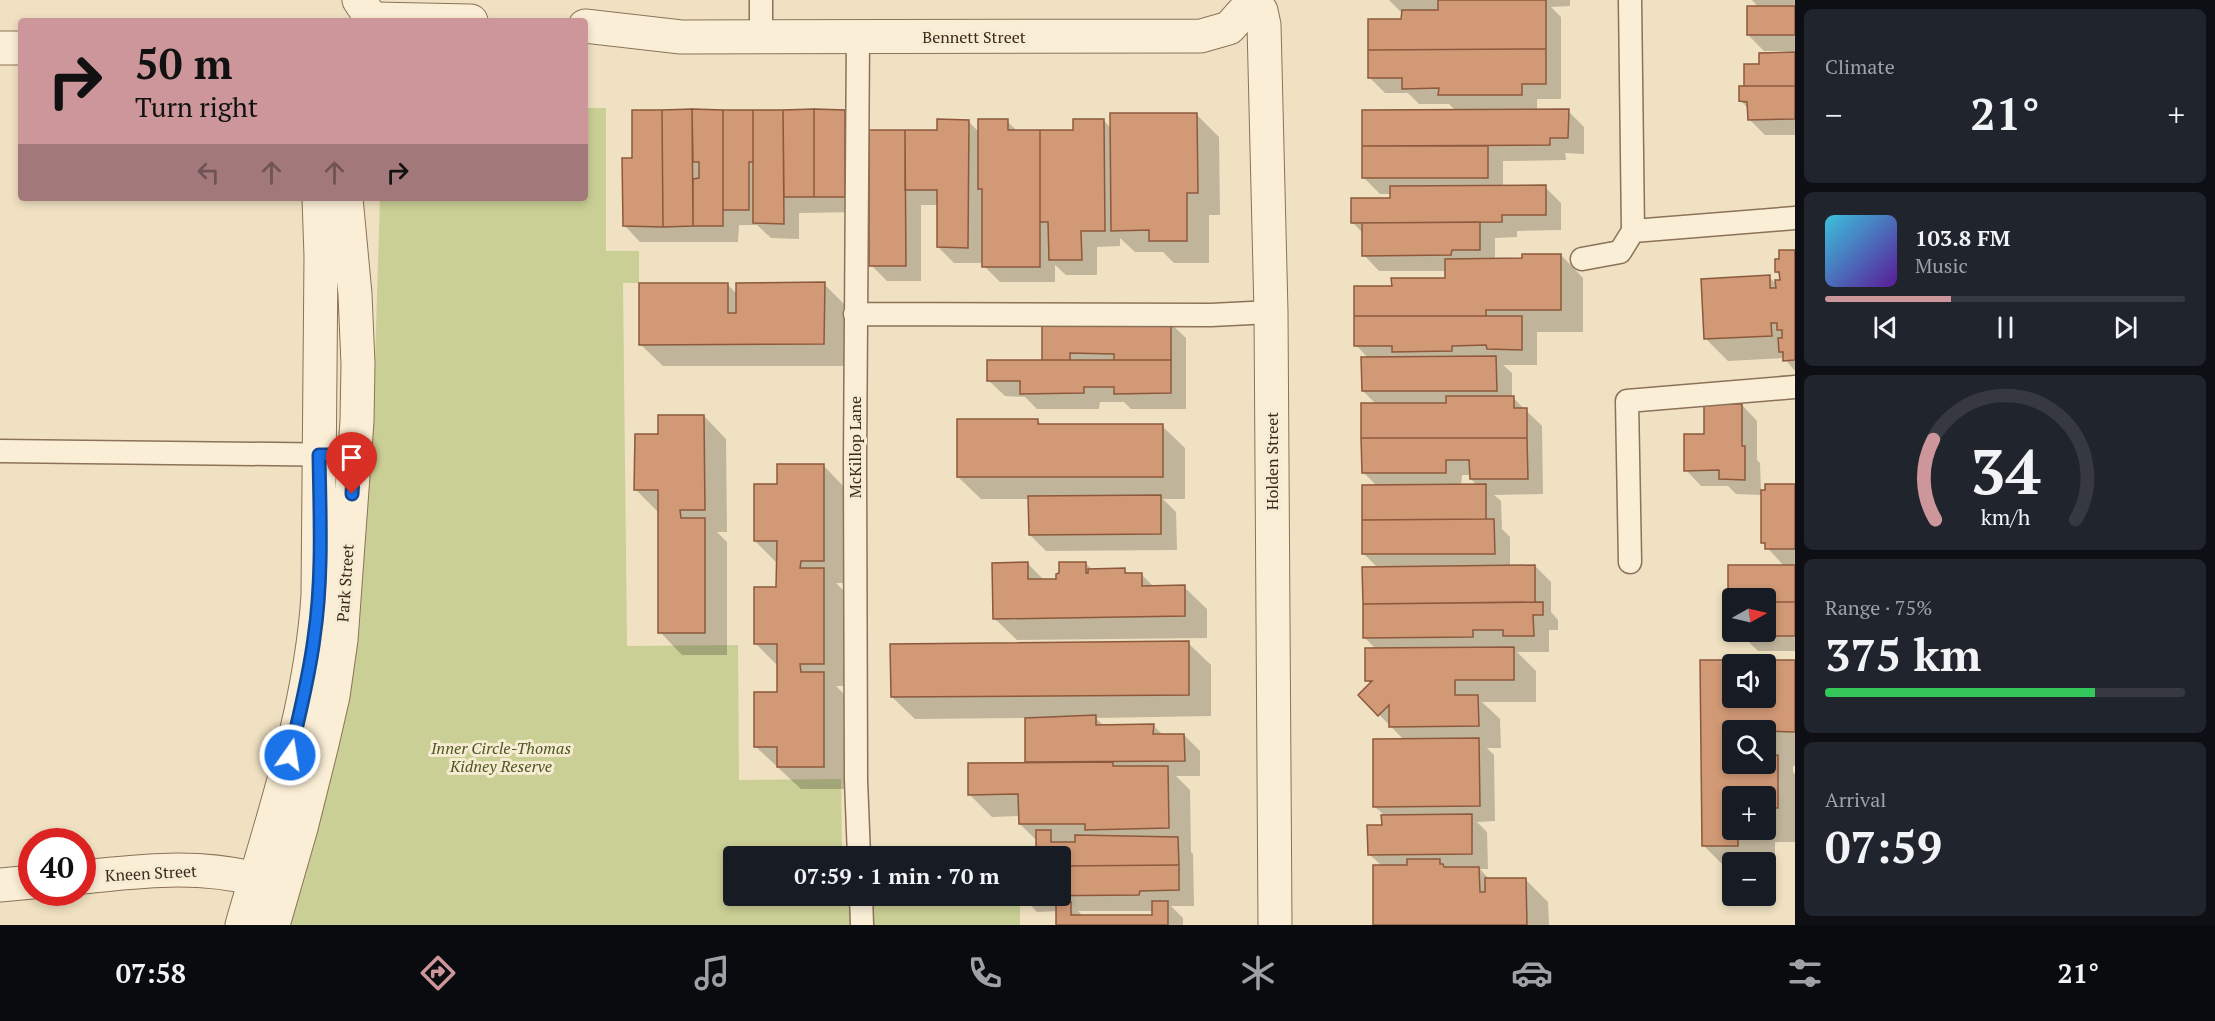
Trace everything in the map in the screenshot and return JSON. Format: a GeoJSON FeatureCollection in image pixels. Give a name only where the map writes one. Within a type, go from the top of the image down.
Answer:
{"type":"FeatureCollection","features":[{"type":"Feature","properties":{"kind":"street","name":"Bennett Street"},"geometry":{"type":"LineString","coordinates":[[588,47],[681,37],[1201,36],[1229,28],[1254,0]]}},
{"type":"Feature","properties":{"kind":"street","name":"Holden Street"},"geometry":{"type":"LineString","coordinates":[[1254,0],[1261,11],[1264,25],[1271,312],[1275,925]]}},
{"type":"Feature","properties":{"kind":"street"},"geometry":{"type":"LineString","coordinates":[[365,17],[392,18]]}},
{"type":"Feature","properties":{"kind":"street","name":"Bennett Street"},"geometry":{"type":"LineString","coordinates":[[588,26],[681,37]]}},
{"type":"Feature","properties":{"kind":"street"},"geometry":{"type":"LineString","coordinates":[[0,48],[18,48]]}},
{"type":"Feature","properties":{"kind":"street","name":"Park Street"},"geometry":{"type":"LineString","coordinates":[[242,925],[290,755],[314,639],[318,595],[321,289],[319,201]]}},
{"type":"Feature","properties":{"kind":"street","name":"Park Street"},"geometry":{"type":"LineString","coordinates":[[273,925],[301,828],[333,696],[341,640],[354,455],[358,345],[346,201]]}},
{"type":"Feature","properties":{"kind":"street","name":"Kneen Street"},"geometry":{"type":"LineString","coordinates":[[96,876],[188,868],[227,872],[256,879]]}},
{"type":"Feature","properties":{"kind":"street"},"geometry":{"type":"LineString","coordinates":[[256,879],[261,925]]}},
{"type":"Feature","properties":{"kind":"street"},"geometry":{"type":"LineString","coordinates":[[0,885],[18,883]]}},
{"type":"Feature","properties":{"kind":"lane"},"geometry":{"type":"LineString","coordinates":[[761,0],[761,37]]}},
{"type":"Feature","properties":{"kind":"lane"},"geometry":{"type":"LineString","coordinates":[[1582,259],[1620,252],[1633,231],[1630,0]]}},
{"type":"Feature","properties":{"kind":"lane","name":"McKillop Lane"},"geometry":{"type":"LineString","coordinates":[[858,37],[855,314],[856,780],[859,846]]}},
{"type":"Feature","properties":{"kind":"lane"},"geometry":{"type":"LineString","coordinates":[[1633,231],[1795,218]]}},
{"type":"Feature","properties":{"kind":"lane"},"geometry":{"type":"LineString","coordinates":[[855,314],[1211,315],[1271,312]]}},
{"type":"Feature","properties":{"kind":"lane"},"geometry":{"type":"LineString","coordinates":[[1630,562],[1627,401],[1795,387]]}},
{"type":"Feature","properties":{"kind":"lane"},"geometry":{"type":"LineString","coordinates":[[0,451],[354,455]]}},
{"type":"Feature","properties":{"kind":"lane"},"geometry":{"type":"LineString","coordinates":[[861,906],[862,925]]}},
{"type":"Feature","properties":{"kind":"green space","name":"Inner Circle-Thomas Kidney Reserve"},"geometry":{"type":"Polygon","coordinates":[[[588,108],[606,108],[606,251],[639,251],[639,283],[623,283],[627,646],[738,645],[739,780],[841,779],[842,846],[723,846],[723,906],[1020,906],[1020,925],[286,925],[373,427],[380,201],[588,201],[588,108]]]}},
{"type":"Feature","properties":{"kind":"building"},"geometry":{"type":"Polygon","coordinates":[[[1438,0],[1546,0],[1546,49],[1368,50],[1368,19],[1401,19],[1402,10],[1438,10],[1438,0]]]}},
{"type":"Feature","properties":{"kind":"building"},"geometry":{"type":"Polygon","coordinates":[[[1747,6],[1795,6],[1795,35],[1747,35],[1747,6]]]}},
{"type":"Feature","properties":{"kind":"building"},"geometry":{"type":"Polygon","coordinates":[[[1546,49],[1546,84],[1522,84],[1522,95],[1438,95],[1439,88],[1402,89],[1402,78],[1368,78],[1368,50],[1546,49]]]}},
{"type":"Feature","properties":{"kind":"building"},"geometry":{"type":"Polygon","coordinates":[[[1795,52],[1795,86],[1744,86],[1744,64],[1759,64],[1759,53],[1795,52]]]}},
{"type":"Feature","properties":{"kind":"building"},"geometry":{"type":"Polygon","coordinates":[[[1739,86],[1795,86],[1795,119],[1748,120],[1747,102],[1739,101],[1739,86]]]}},
{"type":"Feature","properties":{"kind":"building"},"geometry":{"type":"Polygon","coordinates":[[[692,109],[693,226],[663,227],[662,110],[692,109]]]}},
{"type":"Feature","properties":{"kind":"building"},"geometry":{"type":"Polygon","coordinates":[[[692,109],[723,110],[723,226],[693,226],[693,179],[699,178],[699,162],[693,162],[692,109]]]}},
{"type":"Feature","properties":{"kind":"building"},"geometry":{"type":"Polygon","coordinates":[[[814,109],[814,197],[784,197],[783,110],[814,109]]]}},
{"type":"Feature","properties":{"kind":"building"},"geometry":{"type":"Polygon","coordinates":[[[814,109],[845,110],[845,197],[814,197],[814,109]]]}},
{"type":"Feature","properties":{"kind":"building"},"geometry":{"type":"Polygon","coordinates":[[[1569,109],[1568,138],[1550,138],[1550,145],[1362,146],[1362,110],[1569,109]]]}},
{"type":"Feature","properties":{"kind":"building"},"geometry":{"type":"Polygon","coordinates":[[[632,110],[662,110],[663,227],[623,226],[622,158],[632,158],[632,110]]]}},
{"type":"Feature","properties":{"kind":"building"},"geometry":{"type":"Polygon","coordinates":[[[723,110],[753,110],[753,162],[749,162],[749,210],[723,210],[723,110]]]}},
{"type":"Feature","properties":{"kind":"building"},"geometry":{"type":"Polygon","coordinates":[[[753,110],[783,110],[784,224],[753,223],[753,110]]]}},
{"type":"Feature","properties":{"kind":"building"},"geometry":{"type":"Polygon","coordinates":[[[1110,113],[1197,113],[1198,193],[1187,193],[1187,241],[1149,241],[1149,230],[1111,231],[1110,113]]]}},
{"type":"Feature","properties":{"kind":"building"},"geometry":{"type":"Polygon","coordinates":[[[937,119],[969,120],[968,248],[937,247],[937,190],[905,190],[905,130],[937,130],[937,119]]]}},
{"type":"Feature","properties":{"kind":"building"},"geometry":{"type":"Polygon","coordinates":[[[978,119],[1008,119],[1008,130],[1040,130],[1040,267],[982,267],[982,189],[978,189],[978,119]]]}},
{"type":"Feature","properties":{"kind":"building"},"geometry":{"type":"Polygon","coordinates":[[[1073,119],[1104,119],[1105,231],[1081,231],[1082,260],[1049,260],[1048,222],[1040,222],[1040,130],[1073,130],[1073,119]]]}},
{"type":"Feature","properties":{"kind":"building"},"geometry":{"type":"Polygon","coordinates":[[[869,130],[905,130],[906,266],[869,266],[869,130]]]}},
{"type":"Feature","properties":{"kind":"building"},"geometry":{"type":"Polygon","coordinates":[[[1362,146],[1488,146],[1488,178],[1362,178],[1362,146]]]}},
{"type":"Feature","properties":{"kind":"building"},"geometry":{"type":"Polygon","coordinates":[[[1546,185],[1546,215],[1502,215],[1502,222],[1351,223],[1351,198],[1390,198],[1390,186],[1546,185]]]}},
{"type":"Feature","properties":{"kind":"building"},"geometry":{"type":"Polygon","coordinates":[[[1480,222],[1480,250],[1452,250],[1451,255],[1362,256],[1362,223],[1480,222]]]}},
{"type":"Feature","properties":{"kind":"building"},"geometry":{"type":"Polygon","coordinates":[[[1779,250],[1795,250],[1795,360],[1783,361],[1783,352],[1779,352],[1778,338],[1782,338],[1782,330],[1777,330],[1777,323],[1771,323],[1772,336],[1704,339],[1701,279],[1770,275],[1770,288],[1776,288],[1775,280],[1780,280],[1779,272],[1775,272],[1775,259],[1779,259],[1779,250]]]}},
{"type":"Feature","properties":{"kind":"building"},"geometry":{"type":"Polygon","coordinates":[[[1522,254],[1561,254],[1561,310],[1486,310],[1486,316],[1354,316],[1354,286],[1392,286],[1391,278],[1445,278],[1445,259],[1522,258],[1522,254]]]}},
{"type":"Feature","properties":{"kind":"building"},"geometry":{"type":"Polygon","coordinates":[[[825,282],[824,344],[639,345],[639,283],[728,283],[728,313],[736,313],[736,283],[825,282]]]}},
{"type":"Feature","properties":{"kind":"building"},"geometry":{"type":"Polygon","coordinates":[[[1354,316],[1522,316],[1522,350],[1487,349],[1486,345],[1452,346],[1452,351],[1392,352],[1392,346],[1354,346],[1354,316]]]}},
{"type":"Feature","properties":{"kind":"building"},"geometry":{"type":"Polygon","coordinates":[[[1042,321],[1171,321],[1171,360],[1114,360],[1114,354],[1070,353],[1070,360],[1042,360],[1042,321]]]}},
{"type":"Feature","properties":{"kind":"building"},"geometry":{"type":"Polygon","coordinates":[[[1496,356],[1497,391],[1362,391],[1361,357],[1496,356]]]}},
{"type":"Feature","properties":{"kind":"building"},"geometry":{"type":"Polygon","coordinates":[[[987,360],[1171,360],[1171,393],[1114,394],[1114,387],[1084,387],[1084,393],[1020,394],[1020,381],[987,381],[987,360]]]}},
{"type":"Feature","properties":{"kind":"building"},"geometry":{"type":"Polygon","coordinates":[[[1446,396],[1514,396],[1514,408],[1527,408],[1527,438],[1361,438],[1361,403],[1446,403],[1446,396]]]}},
{"type":"Feature","properties":{"kind":"building"},"geometry":{"type":"Polygon","coordinates":[[[1704,404],[1742,404],[1745,480],[1719,479],[1719,470],[1684,471],[1684,434],[1704,434],[1704,404]]]}},
{"type":"Feature","properties":{"kind":"building"},"geometry":{"type":"Polygon","coordinates":[[[658,415],[704,415],[705,510],[680,510],[681,518],[705,518],[705,633],[658,633],[658,490],[634,490],[635,434],[658,434],[658,415]]]}},
{"type":"Feature","properties":{"kind":"building"},"geometry":{"type":"Polygon","coordinates":[[[957,419],[1038,419],[1038,424],[1163,424],[1163,477],[957,477],[957,419]]]}},
{"type":"Feature","properties":{"kind":"building"},"geometry":{"type":"Polygon","coordinates":[[[1361,438],[1527,438],[1528,479],[1470,479],[1469,460],[1446,460],[1446,473],[1362,473],[1361,438]]]}},
{"type":"Feature","properties":{"kind":"building"},"geometry":{"type":"Polygon","coordinates":[[[777,464],[824,464],[824,561],[801,561],[800,568],[824,568],[824,664],[800,664],[801,672],[824,672],[824,767],[777,767],[777,747],[754,747],[754,692],[777,692],[777,644],[754,644],[754,587],[776,587],[777,541],[754,541],[754,484],[777,484],[777,464]]]}},
{"type":"Feature","properties":{"kind":"building"},"geometry":{"type":"Polygon","coordinates":[[[1486,484],[1486,519],[1362,520],[1362,485],[1486,484]]]}},
{"type":"Feature","properties":{"kind":"building"},"geometry":{"type":"Polygon","coordinates":[[[1765,484],[1795,484],[1795,549],[1765,549],[1765,543],[1761,543],[1761,490],[1765,490],[1765,484]]]}},
{"type":"Feature","properties":{"kind":"building"},"geometry":{"type":"Polygon","coordinates":[[[1161,495],[1161,534],[1029,535],[1028,496],[1161,495]]]}},
{"type":"Feature","properties":{"kind":"building"},"geometry":{"type":"Polygon","coordinates":[[[1494,519],[1495,554],[1362,554],[1362,520],[1494,519]]]}},
{"type":"Feature","properties":{"kind":"building"},"geometry":{"type":"Polygon","coordinates":[[[1028,562],[1028,579],[1056,579],[1056,574],[1059,573],[1059,562],[1086,562],[1086,573],[1088,569],[1125,568],[1125,573],[1142,573],[1142,586],[1185,585],[1185,616],[993,619],[992,563],[1028,562]]]}},
{"type":"Feature","properties":{"kind":"building"},"geometry":{"type":"Polygon","coordinates":[[[1535,565],[1535,602],[1363,604],[1362,567],[1535,565]]]}},
{"type":"Feature","properties":{"kind":"building"},"geometry":{"type":"Polygon","coordinates":[[[1728,565],[1795,565],[1795,602],[1776,602],[1776,588],[1728,588],[1728,565]]]}},
{"type":"Feature","properties":{"kind":"building"},"geometry":{"type":"Polygon","coordinates":[[[1543,602],[1543,615],[1533,615],[1534,636],[1503,636],[1503,630],[1473,630],[1473,637],[1363,638],[1363,604],[1543,602]]]}},
{"type":"Feature","properties":{"kind":"building"},"geometry":{"type":"Polygon","coordinates":[[[1776,602],[1795,602],[1795,636],[1776,636],[1776,602]]]}},
{"type":"Feature","properties":{"kind":"building"},"geometry":{"type":"Polygon","coordinates":[[[1189,641],[1189,695],[891,697],[890,644],[1189,641]]]}},
{"type":"Feature","properties":{"kind":"building"},"geometry":{"type":"Polygon","coordinates":[[[1514,647],[1514,680],[1455,680],[1455,695],[1478,695],[1479,726],[1389,727],[1389,705],[1378,716],[1358,695],[1372,681],[1365,681],[1365,648],[1514,647]]]}},
{"type":"Feature","properties":{"kind":"building"},"geometry":{"type":"Polygon","coordinates":[[[1700,660],[1722,660],[1722,708],[1776,708],[1776,660],[1795,660],[1795,732],[1776,731],[1776,720],[1722,720],[1722,774],[1776,774],[1776,755],[1778,755],[1778,808],[1776,808],[1776,786],[1722,786],[1722,840],[1738,840],[1738,846],[1702,846],[1700,660]]]}},
{"type":"Feature","properties":{"kind":"building"},"geometry":{"type":"Polygon","coordinates":[[[1096,715],[1096,725],[1154,724],[1153,734],[1184,734],[1185,761],[1025,762],[1025,718],[1096,715]]]}},
{"type":"Feature","properties":{"kind":"building"},"geometry":{"type":"Polygon","coordinates":[[[1479,738],[1480,806],[1373,807],[1373,739],[1479,738]]]}},
{"type":"Feature","properties":{"kind":"building"},"geometry":{"type":"Polygon","coordinates":[[[1113,762],[1113,766],[1168,766],[1169,828],[1085,830],[1085,824],[1019,824],[1018,794],[968,795],[968,763],[1113,762]]]}},
{"type":"Feature","properties":{"kind":"building"},"geometry":{"type":"Polygon","coordinates":[[[1472,814],[1472,854],[1368,855],[1367,825],[1382,825],[1381,815],[1472,814]]]}},
{"type":"Feature","properties":{"kind":"building"},"geometry":{"type":"Polygon","coordinates":[[[1036,830],[1051,830],[1051,842],[1075,842],[1075,835],[1178,837],[1179,865],[1071,866],[1071,846],[1036,846],[1036,830]]]}},
{"type":"Feature","properties":{"kind":"building"},"geometry":{"type":"Polygon","coordinates":[[[1407,859],[1440,859],[1440,864],[1444,867],[1479,867],[1480,892],[1485,892],[1485,878],[1526,878],[1527,925],[1373,925],[1373,865],[1407,865],[1407,859]]]}},
{"type":"Feature","properties":{"kind":"building"},"geometry":{"type":"Polygon","coordinates":[[[1179,865],[1179,890],[1140,891],[1139,895],[1071,896],[1071,866],[1179,865]]]}},
{"type":"Feature","properties":{"kind":"building"},"geometry":{"type":"Polygon","coordinates":[[[1152,901],[1168,901],[1168,925],[1056,925],[1056,906],[1071,906],[1071,915],[1152,915],[1152,901]]]}},
{"type":"Feature","properties":{"kind":"route"},"geometry":{"type":"LineString","coordinates":[[290,755],[316,625],[320,509],[319,455],[354,455],[352,494]]}}]}
